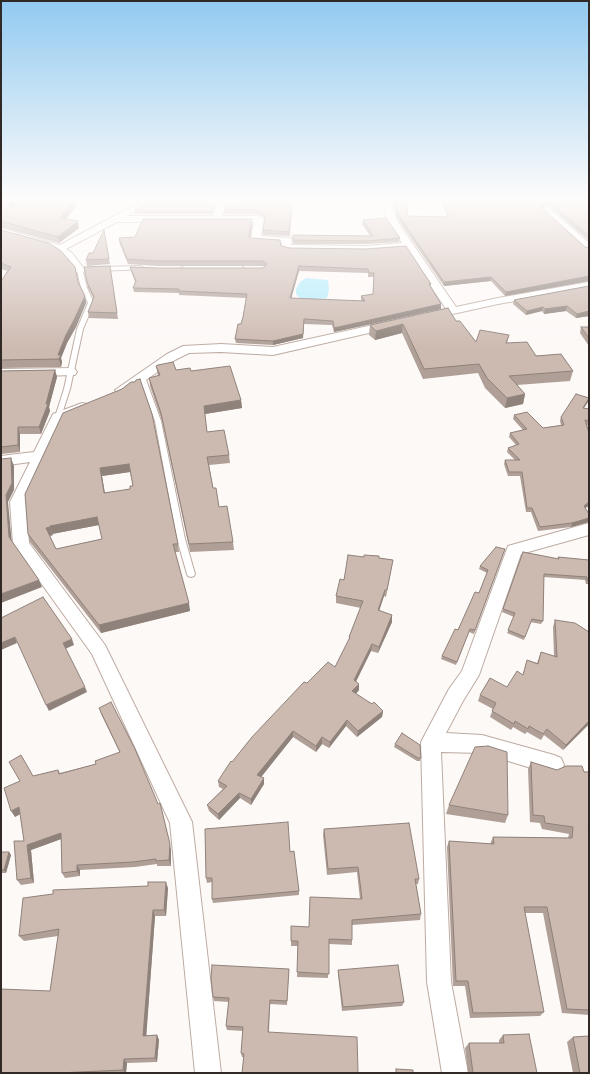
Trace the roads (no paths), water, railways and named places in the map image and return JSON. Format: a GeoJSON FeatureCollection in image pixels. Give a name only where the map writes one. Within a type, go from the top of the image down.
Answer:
{"type":"FeatureCollection","features":[{"type":"Feature","properties":{"kind":"street"},"geometry":{"type":"LineString","coordinates":[[61,250],[68,255],[80,270]]}},
{"type":"Feature","properties":{"kind":"street"},"geometry":{"type":"LineString","coordinates":[[411,250],[453,311]]}},
{"type":"Feature","properties":{"kind":"street"},"geometry":{"type":"LineString","coordinates":[[208,1073],[181,822],[99,650],[21,544],[18,502],[58,417],[118,392],[142,378],[171,357],[187,349],[221,348],[273,351],[453,311],[589,285]]}},
{"type":"Feature","properties":{"kind":"street"},"geometry":{"type":"LineString","coordinates":[[1,373],[71,372]]}},
{"type":"Feature","properties":{"kind":"street"},"geometry":{"type":"LineString","coordinates":[[1,461],[40,456]]}},
{"type":"Feature","properties":{"kind":"street"},"geometry":{"type":"LineString","coordinates":[[455,1073],[439,982],[431,742],[456,695],[470,675],[514,550],[589,528]]}},
{"type":"Feature","properties":{"kind":"street"},"geometry":{"type":"LineString","coordinates":[[431,742],[482,744],[554,765]]}},
{"type":"Feature","properties":{"kind":"lane"},"geometry":{"type":"LineString","coordinates":[[58,417],[71,372],[80,329],[91,303],[84,288],[80,270],[124,267],[144,268]]}},
{"type":"Feature","properties":{"kind":"lane"},"geometry":{"type":"LineString","coordinates":[[180,269],[248,268]]}},
{"type":"Feature","properties":{"kind":"lane"},"geometry":{"type":"LineString","coordinates":[[142,378],[158,421],[181,539],[192,574]]}},
{"type":"Feature","properties":{"kind":"water"},"geometry":{"type":"Polygon","coordinates":[[[306,278],[328,280],[329,290],[327,298],[310,300],[300,298],[296,294],[296,289],[300,282],[306,278]]]}}]}
